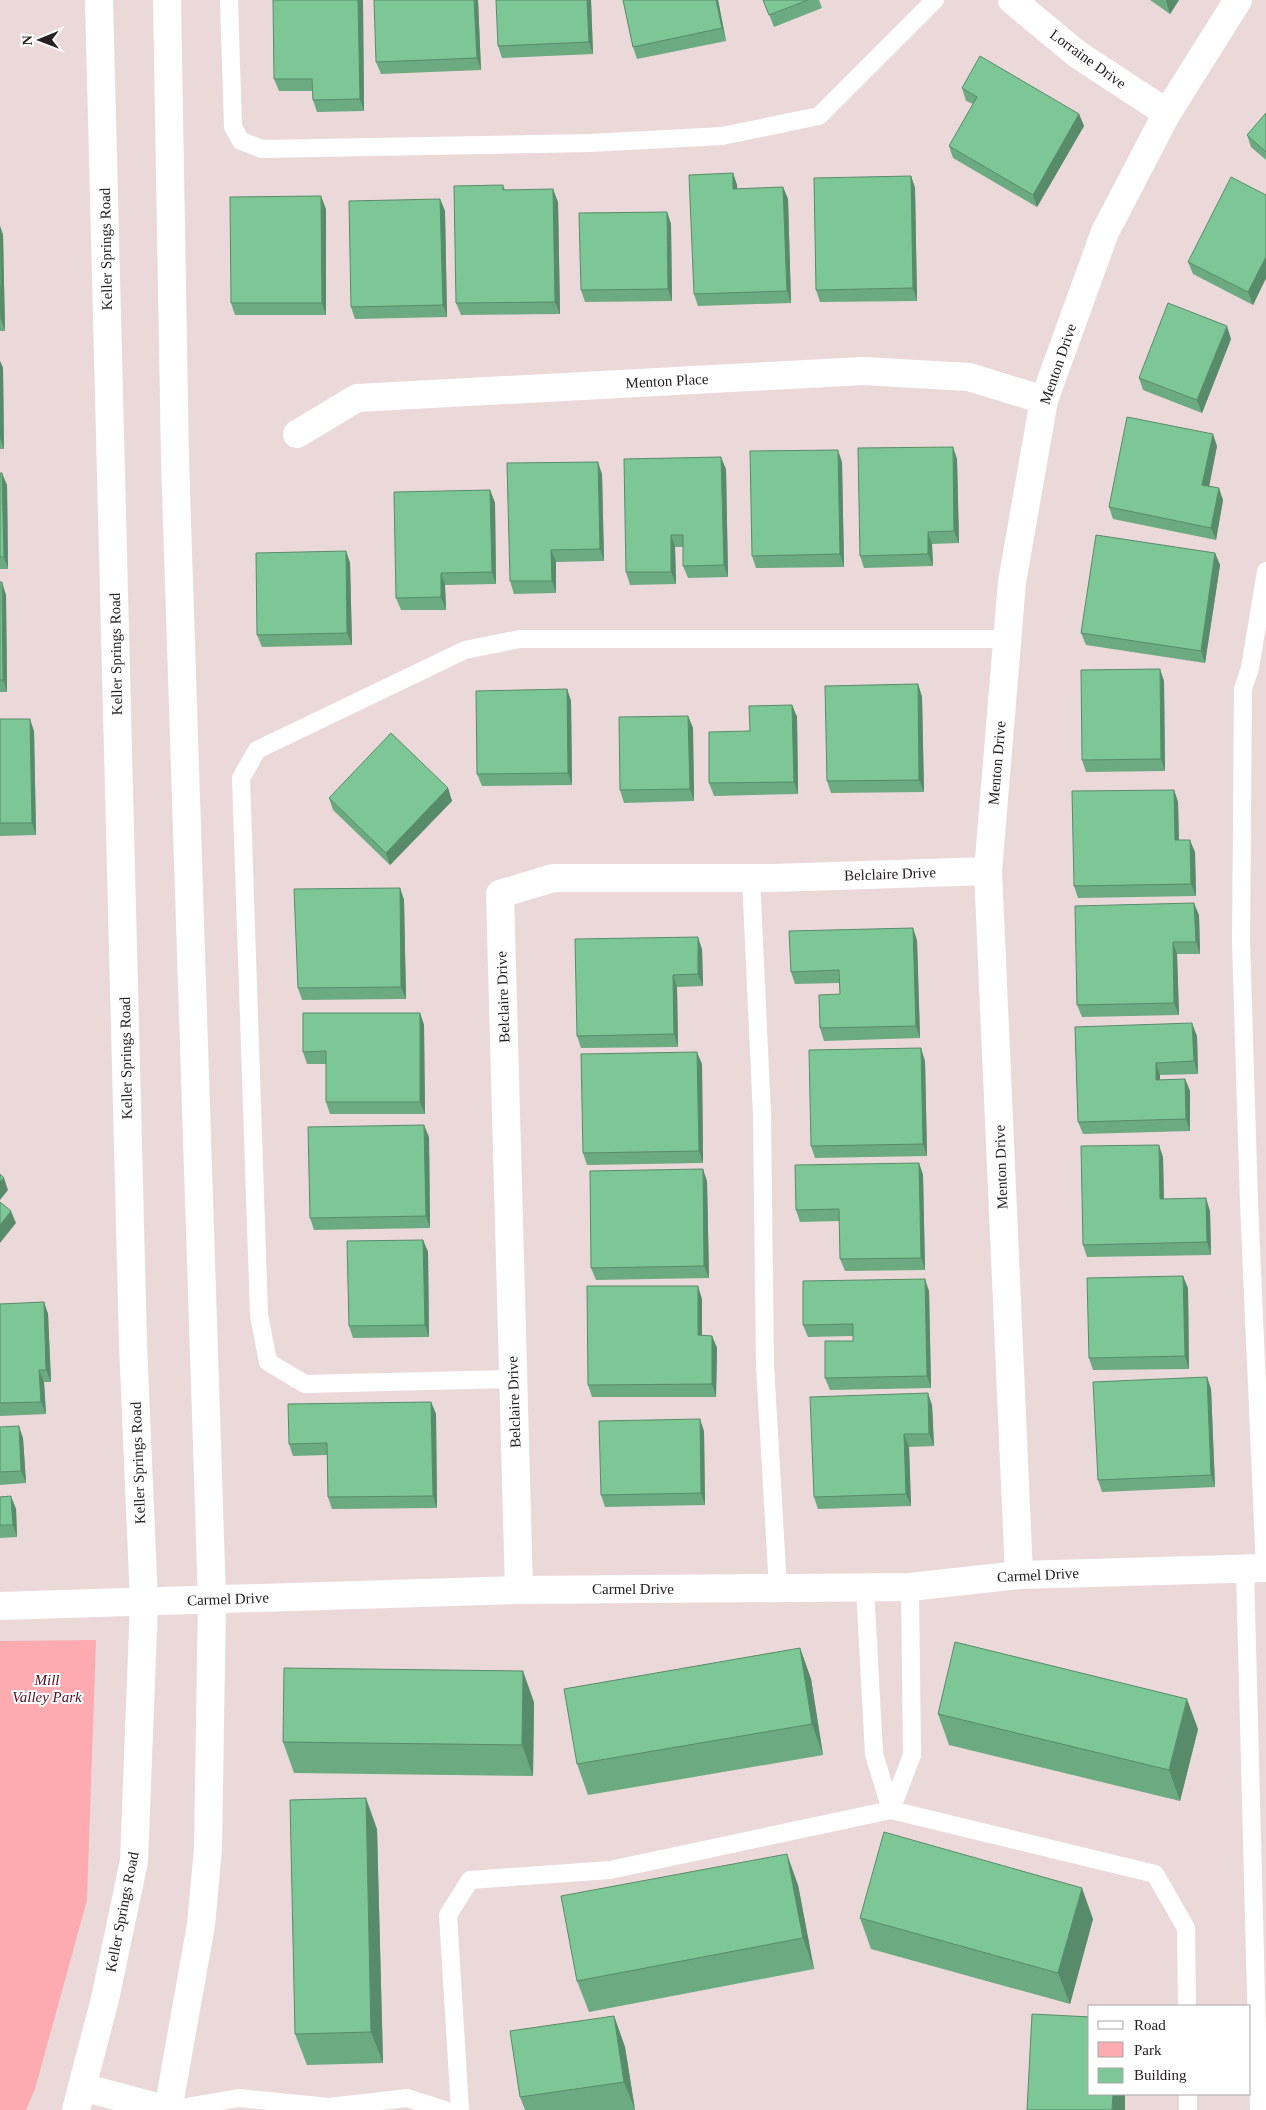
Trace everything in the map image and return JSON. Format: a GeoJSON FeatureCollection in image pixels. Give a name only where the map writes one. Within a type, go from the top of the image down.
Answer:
{"type":"FeatureCollection","features":[{"type":"Feature","properties":{"kind":"street","name":"Keller Springs Road"},"geometry":{"type":"LineString","coordinates":[[79,2099],[105,1999],[134,1861],[144,1603],[133,1344],[100,0]]}},
{"type":"Feature","properties":{"kind":"street"},"geometry":{"type":"LineString","coordinates":[[79,2099],[168,2110],[201,1925],[208,1848],[212,1600],[175,460],[167,0]]}},
{"type":"Feature","properties":{"kind":"street","name":"Lorraine Drive"},"geometry":{"type":"LineString","coordinates":[[1012,0],[1077,54],[1167,113]]}},
{"type":"Feature","properties":{"kind":"street","name":"Menton Drive"},"geometry":{"type":"LineString","coordinates":[[1019,1574],[988,871],[1012,582],[1044,400],[1105,232],[1167,113],[1238,0]]}},
{"type":"Feature","properties":{"kind":"street","name":"Menton Place"},"geometry":{"type":"LineString","coordinates":[[298,434],[357,398],[863,371],[969,377],[1044,400]]}},
{"type":"Feature","properties":{"kind":"street","name":"Belclaire Drive"},"geometry":{"type":"LineString","coordinates":[[519,1590],[500,894],[553,878],[751,878],[988,871]]}},
{"type":"Feature","properties":{"kind":"street","name":"Carmel Drive"},"geometry":{"type":"LineString","coordinates":[[0,1606],[519,1590],[910,1587],[1019,1574],[1259,1568]]}},
{"type":"Feature","properties":{"kind":"lane"},"geometry":{"type":"LineString","coordinates":[[229,0],[233,127],[241,141],[262,149],[590,143],[722,136],[819,116],[934,0]]}},
{"type":"Feature","properties":{"kind":"lane"},"geometry":{"type":"LineString","coordinates":[[1260,2110],[1259,1568],[1241,942],[1243,688],[1250,668],[1266,571]]}},
{"type":"Feature","properties":{"kind":"lane"},"geometry":{"type":"LineString","coordinates":[[513,1379],[305,1384],[268,1362],[259,1315],[241,778],[257,750],[465,650],[520,639],[1007,639]]}},
{"type":"Feature","properties":{"kind":"lane"},"geometry":{"type":"LineString","coordinates":[[751,878],[762,1115],[765,1365],[778,1588]]}},
{"type":"Feature","properties":{"kind":"lane"},"geometry":{"type":"LineString","coordinates":[[891,1810],[912,1755],[910,1587]]}},
{"type":"Feature","properties":{"kind":"lane"},"geometry":{"type":"LineString","coordinates":[[866,1588],[874,1754],[891,1810]]}},
{"type":"Feature","properties":{"kind":"lane"},"geometry":{"type":"LineString","coordinates":[[460,2110],[448,1915],[470,1880],[610,1870],[891,1810],[1155,1874],[1186,1928],[1187,2005]]}},
{"type":"Feature","properties":{"kind":"lane"},"geometry":{"type":"LineString","coordinates":[[1188,2095],[1188,2110]]}},
{"type":"Feature","properties":{"kind":"lane"},"geometry":{"type":"LineString","coordinates":[[168,2110],[239,2098],[329,2107],[407,2098],[445,2110]]}},
{"type":"Feature","properties":{"kind":"green space","name":"Mill Valley Park"},"geometry":{"type":"Polygon","coordinates":[[[96,1640],[87,1900],[35,2089],[26,2110],[0,2110],[0,1641],[96,1640]]]}},
{"type":"Feature","properties":{"kind":"building"},"geometry":{"type":"Polygon","coordinates":[[[273,0],[358,0],[360,99],[313,100],[312,79],[274,79],[273,0]]]}},
{"type":"Feature","properties":{"kind":"building"},"geometry":{"type":"Polygon","coordinates":[[[374,0],[474,0],[477,58],[376,62],[374,0]]]}},
{"type":"Feature","properties":{"kind":"building"},"geometry":{"type":"Polygon","coordinates":[[[496,0],[587,0],[589,42],[498,46],[496,0]]]}},
{"type":"Feature","properties":{"kind":"building"},"geometry":{"type":"Polygon","coordinates":[[[623,0],[716,0],[722,28],[633,47],[623,0]]]}},
{"type":"Feature","properties":{"kind":"building"},"geometry":{"type":"Polygon","coordinates":[[[763,0],[808,0],[769,15],[763,0]]]}},
{"type":"Feature","properties":{"kind":"building"},"geometry":{"type":"Polygon","coordinates":[[[980,56],[1079,114],[1033,195],[949,146],[977,97],[962,88],[980,56]]]}},
{"type":"Feature","properties":{"kind":"building"},"geometry":{"type":"Polygon","coordinates":[[[1266,113],[1266,152],[1247,135],[1266,113]]]}},
{"type":"Feature","properties":{"kind":"building"},"geometry":{"type":"Polygon","coordinates":[[[733,173],[733,189],[783,187],[787,291],[694,294],[689,175],[733,173]]]}},
{"type":"Feature","properties":{"kind":"building"},"geometry":{"type":"Polygon","coordinates":[[[911,176],[913,288],[816,290],[814,178],[911,176]]]}},
{"type":"Feature","properties":{"kind":"building"},"geometry":{"type":"Polygon","coordinates":[[[1231,177],[1266,195],[1266,257],[1248,292],[1188,262],[1231,177]]]}},
{"type":"Feature","properties":{"kind":"building"},"geometry":{"type":"Polygon","coordinates":[[[503,185],[503,190],[553,189],[555,302],[456,303],[454,186],[503,185]]]}},
{"type":"Feature","properties":{"kind":"building"},"geometry":{"type":"Polygon","coordinates":[[[321,196],[322,303],[231,303],[230,197],[321,196]]]}},
{"type":"Feature","properties":{"kind":"building"},"geometry":{"type":"Polygon","coordinates":[[[440,199],[443,305],[351,307],[349,201],[440,199]]]}},
{"type":"Feature","properties":{"kind":"building"},"geometry":{"type":"Polygon","coordinates":[[[667,212],[668,289],[581,290],[579,213],[667,212]]]}},
{"type":"Feature","properties":{"kind":"building"},"geometry":{"type":"Polygon","coordinates":[[[0,286],[1,319],[0,319],[0,286]]]}},
{"type":"Feature","properties":{"kind":"building"},"geometry":{"type":"Polygon","coordinates":[[[1168,303],[1227,326],[1197,400],[1139,378],[1168,303]]]}},
{"type":"Feature","properties":{"kind":"building"},"geometry":{"type":"Polygon","coordinates":[[[1127,417],[1213,434],[1202,485],[1219,488],[1211,528],[1109,507],[1127,417]]]}},
{"type":"Feature","properties":{"kind":"building"},"geometry":{"type":"Polygon","coordinates":[[[953,447],[954,531],[928,532],[928,554],[860,556],[858,448],[953,447]]]}},
{"type":"Feature","properties":{"kind":"building"},"geometry":{"type":"Polygon","coordinates":[[[838,450],[840,554],[752,556],[750,451],[838,450]]]}},
{"type":"Feature","properties":{"kind":"building"},"geometry":{"type":"Polygon","coordinates":[[[721,457],[724,565],[683,566],[683,535],[671,535],[671,572],[626,572],[624,459],[721,457]]]}},
{"type":"Feature","properties":{"kind":"building"},"geometry":{"type":"Polygon","coordinates":[[[598,462],[600,549],[551,550],[552,581],[510,581],[507,463],[598,462]]]}},
{"type":"Feature","properties":{"kind":"building"},"geometry":{"type":"Polygon","coordinates":[[[0,473],[2,473],[4,557],[0,557],[0,473]]]}},
{"type":"Feature","properties":{"kind":"building"},"geometry":{"type":"Polygon","coordinates":[[[490,490],[492,572],[441,573],[441,597],[396,598],[394,492],[490,490]]]}},
{"type":"Feature","properties":{"kind":"building"},"geometry":{"type":"Polygon","coordinates":[[[1096,535],[1215,553],[1201,651],[1081,633],[1096,535]]]}},
{"type":"Feature","properties":{"kind":"building"},"geometry":{"type":"Polygon","coordinates":[[[346,551],[347,633],[257,635],[256,553],[346,551]]]}},
{"type":"Feature","properties":{"kind":"building"},"geometry":{"type":"Polygon","coordinates":[[[0,582],[2,582],[3,680],[0,680],[0,582]]]}},
{"type":"Feature","properties":{"kind":"building"},"geometry":{"type":"Polygon","coordinates":[[[1160,669],[1161,759],[1082,760],[1081,670],[1160,669]]]}},
{"type":"Feature","properties":{"kind":"building"},"geometry":{"type":"Polygon","coordinates":[[[918,684],[919,780],[827,781],[825,686],[918,684]]]}},
{"type":"Feature","properties":{"kind":"building"},"geometry":{"type":"Polygon","coordinates":[[[567,689],[568,773],[477,774],[476,691],[567,689]]]}},
{"type":"Feature","properties":{"kind":"building"},"geometry":{"type":"Polygon","coordinates":[[[792,705],[794,782],[709,783],[709,732],[750,731],[749,706],[792,705]]]}},
{"type":"Feature","properties":{"kind":"building"},"geometry":{"type":"Polygon","coordinates":[[[688,716],[690,789],[620,790],[619,717],[688,716]]]}},
{"type":"Feature","properties":{"kind":"building"},"geometry":{"type":"Polygon","coordinates":[[[0,719],[30,719],[32,823],[0,823],[0,719]]]}},
{"type":"Feature","properties":{"kind":"building"},"geometry":{"type":"Polygon","coordinates":[[[391,733],[448,788],[386,853],[329,798],[391,733]]]}},
{"type":"Feature","properties":{"kind":"building"},"geometry":{"type":"Polygon","coordinates":[[[1174,790],[1175,840],[1190,840],[1191,884],[1074,886],[1072,791],[1174,790]]]}},
{"type":"Feature","properties":{"kind":"building"},"geometry":{"type":"Polygon","coordinates":[[[400,888],[401,987],[298,988],[294,889],[400,888]]]}},
{"type":"Feature","properties":{"kind":"building"},"geometry":{"type":"Polygon","coordinates":[[[1194,903],[1196,942],[1173,942],[1174,1003],[1077,1005],[1075,906],[1194,903]]]}},
{"type":"Feature","properties":{"kind":"building"},"geometry":{"type":"Polygon","coordinates":[[[913,928],[916,1026],[820,1028],[819,995],[840,994],[839,970],[791,972],[789,931],[913,928]]]}},
{"type":"Feature","properties":{"kind":"building"},"geometry":{"type":"Polygon","coordinates":[[[698,937],[698,974],[673,975],[674,1034],[577,1036],[575,939],[698,937]]]}},
{"type":"Feature","properties":{"kind":"building"},"geometry":{"type":"Polygon","coordinates":[[[303,1013],[420,1013],[420,1102],[326,1102],[326,1051],[303,1052],[303,1013]]]}},
{"type":"Feature","properties":{"kind":"building"},"geometry":{"type":"Polygon","coordinates":[[[1192,1023],[1194,1061],[1156,1063],[1156,1080],[1185,1079],[1186,1119],[1078,1122],[1075,1027],[1192,1023]]]}},
{"type":"Feature","properties":{"kind":"building"},"geometry":{"type":"Polygon","coordinates":[[[921,1048],[923,1144],[811,1146],[809,1050],[921,1048]]]}},
{"type":"Feature","properties":{"kind":"building"},"geometry":{"type":"Polygon","coordinates":[[[697,1052],[699,1151],[583,1153],[581,1054],[697,1052]]]}},
{"type":"Feature","properties":{"kind":"building"},"geometry":{"type":"Polygon","coordinates":[[[424,1125],[426,1216],[310,1218],[308,1127],[424,1125]]]}},
{"type":"Feature","properties":{"kind":"building"},"geometry":{"type":"Polygon","coordinates":[[[1159,1145],[1160,1199],[1206,1198],[1207,1242],[1083,1245],[1081,1146],[1159,1145]]]}},
{"type":"Feature","properties":{"kind":"building"},"geometry":{"type":"Polygon","coordinates":[[[919,1163],[921,1258],[840,1259],[839,1209],[796,1210],[795,1165],[919,1163]]]}},
{"type":"Feature","properties":{"kind":"building"},"geometry":{"type":"Polygon","coordinates":[[[703,1169],[704,1266],[591,1268],[590,1171],[703,1169]]]}},
{"type":"Feature","properties":{"kind":"building"},"geometry":{"type":"Polygon","coordinates":[[[0,1174],[4,1178],[0,1182],[0,1174]]]}},
{"type":"Feature","properties":{"kind":"building"},"geometry":{"type":"Polygon","coordinates":[[[0,1202],[11,1211],[0,1225],[0,1202]]]}},
{"type":"Feature","properties":{"kind":"building"},"geometry":{"type":"Polygon","coordinates":[[[423,1240],[425,1325],[349,1326],[347,1241],[423,1240]]]}},
{"type":"Feature","properties":{"kind":"building"},"geometry":{"type":"Polygon","coordinates":[[[1183,1276],[1185,1356],[1089,1358],[1087,1278],[1183,1276]]]}},
{"type":"Feature","properties":{"kind":"building"},"geometry":{"type":"Polygon","coordinates":[[[925,1279],[927,1376],[825,1378],[825,1341],[853,1341],[853,1324],[803,1325],[803,1281],[925,1279]]]}},
{"type":"Feature","properties":{"kind":"building"},"geometry":{"type":"Polygon","coordinates":[[[587,1286],[698,1286],[698,1335],[712,1336],[712,1384],[588,1385],[587,1286]]]}},
{"type":"Feature","properties":{"kind":"building"},"geometry":{"type":"Polygon","coordinates":[[[44,1302],[46,1370],[39,1370],[41,1402],[0,1403],[0,1304],[44,1302]]]}},
{"type":"Feature","properties":{"kind":"building"},"geometry":{"type":"Polygon","coordinates":[[[1207,1377],[1211,1475],[1098,1480],[1093,1382],[1207,1377]]]}},
{"type":"Feature","properties":{"kind":"building"},"geometry":{"type":"Polygon","coordinates":[[[928,1393],[929,1434],[904,1434],[906,1494],[814,1497],[810,1397],[928,1393]]]}},
{"type":"Feature","properties":{"kind":"building"},"geometry":{"type":"Polygon","coordinates":[[[431,1402],[433,1496],[328,1497],[327,1443],[289,1444],[288,1404],[431,1402]]]}},
{"type":"Feature","properties":{"kind":"building"},"geometry":{"type":"Polygon","coordinates":[[[700,1419],[701,1493],[601,1495],[599,1421],[700,1419]]]}},
{"type":"Feature","properties":{"kind":"building"},"geometry":{"type":"Polygon","coordinates":[[[19,1426],[21,1471],[0,1472],[0,1427],[19,1426]]]}},
{"type":"Feature","properties":{"kind":"building"},"geometry":{"type":"Polygon","coordinates":[[[11,1496],[13,1525],[0,1525],[0,1497],[11,1496]]]}},
{"type":"Feature","properties":{"kind":"building"},"geometry":{"type":"Polygon","coordinates":[[[955,1642],[1187,1699],[1169,1770],[938,1714],[955,1642]]]}},
{"type":"Feature","properties":{"kind":"building"},"geometry":{"type":"Polygon","coordinates":[[[800,1648],[812,1724],[577,1764],[564,1689],[800,1648]]]}},
{"type":"Feature","properties":{"kind":"building"},"geometry":{"type":"Polygon","coordinates":[[[284,1668],[523,1671],[522,1745],[283,1742],[284,1668]]]}},
{"type":"Feature","properties":{"kind":"building"},"geometry":{"type":"Polygon","coordinates":[[[366,1798],[371,2032],[295,2034],[290,1800],[366,1798]]]}},
{"type":"Feature","properties":{"kind":"building"},"geometry":{"type":"Polygon","coordinates":[[[884,1832],[1082,1888],[1058,1973],[860,1918],[884,1832]]]}},
{"type":"Feature","properties":{"kind":"building"},"geometry":{"type":"Polygon","coordinates":[[[787,1854],[803,1938],[577,1981],[561,1896],[787,1854]]]}},
{"type":"Feature","properties":{"kind":"building"},"geometry":{"type":"Polygon","coordinates":[[[1032,2014],[1088,2017],[1088,2095],[1113,2095],[1112,2110],[1027,2110],[1032,2014]]]}},
{"type":"Feature","properties":{"kind":"building"},"geometry":{"type":"Polygon","coordinates":[[[614,2016],[624,2082],[520,2097],[510,2031],[614,2016]]]}}]}
